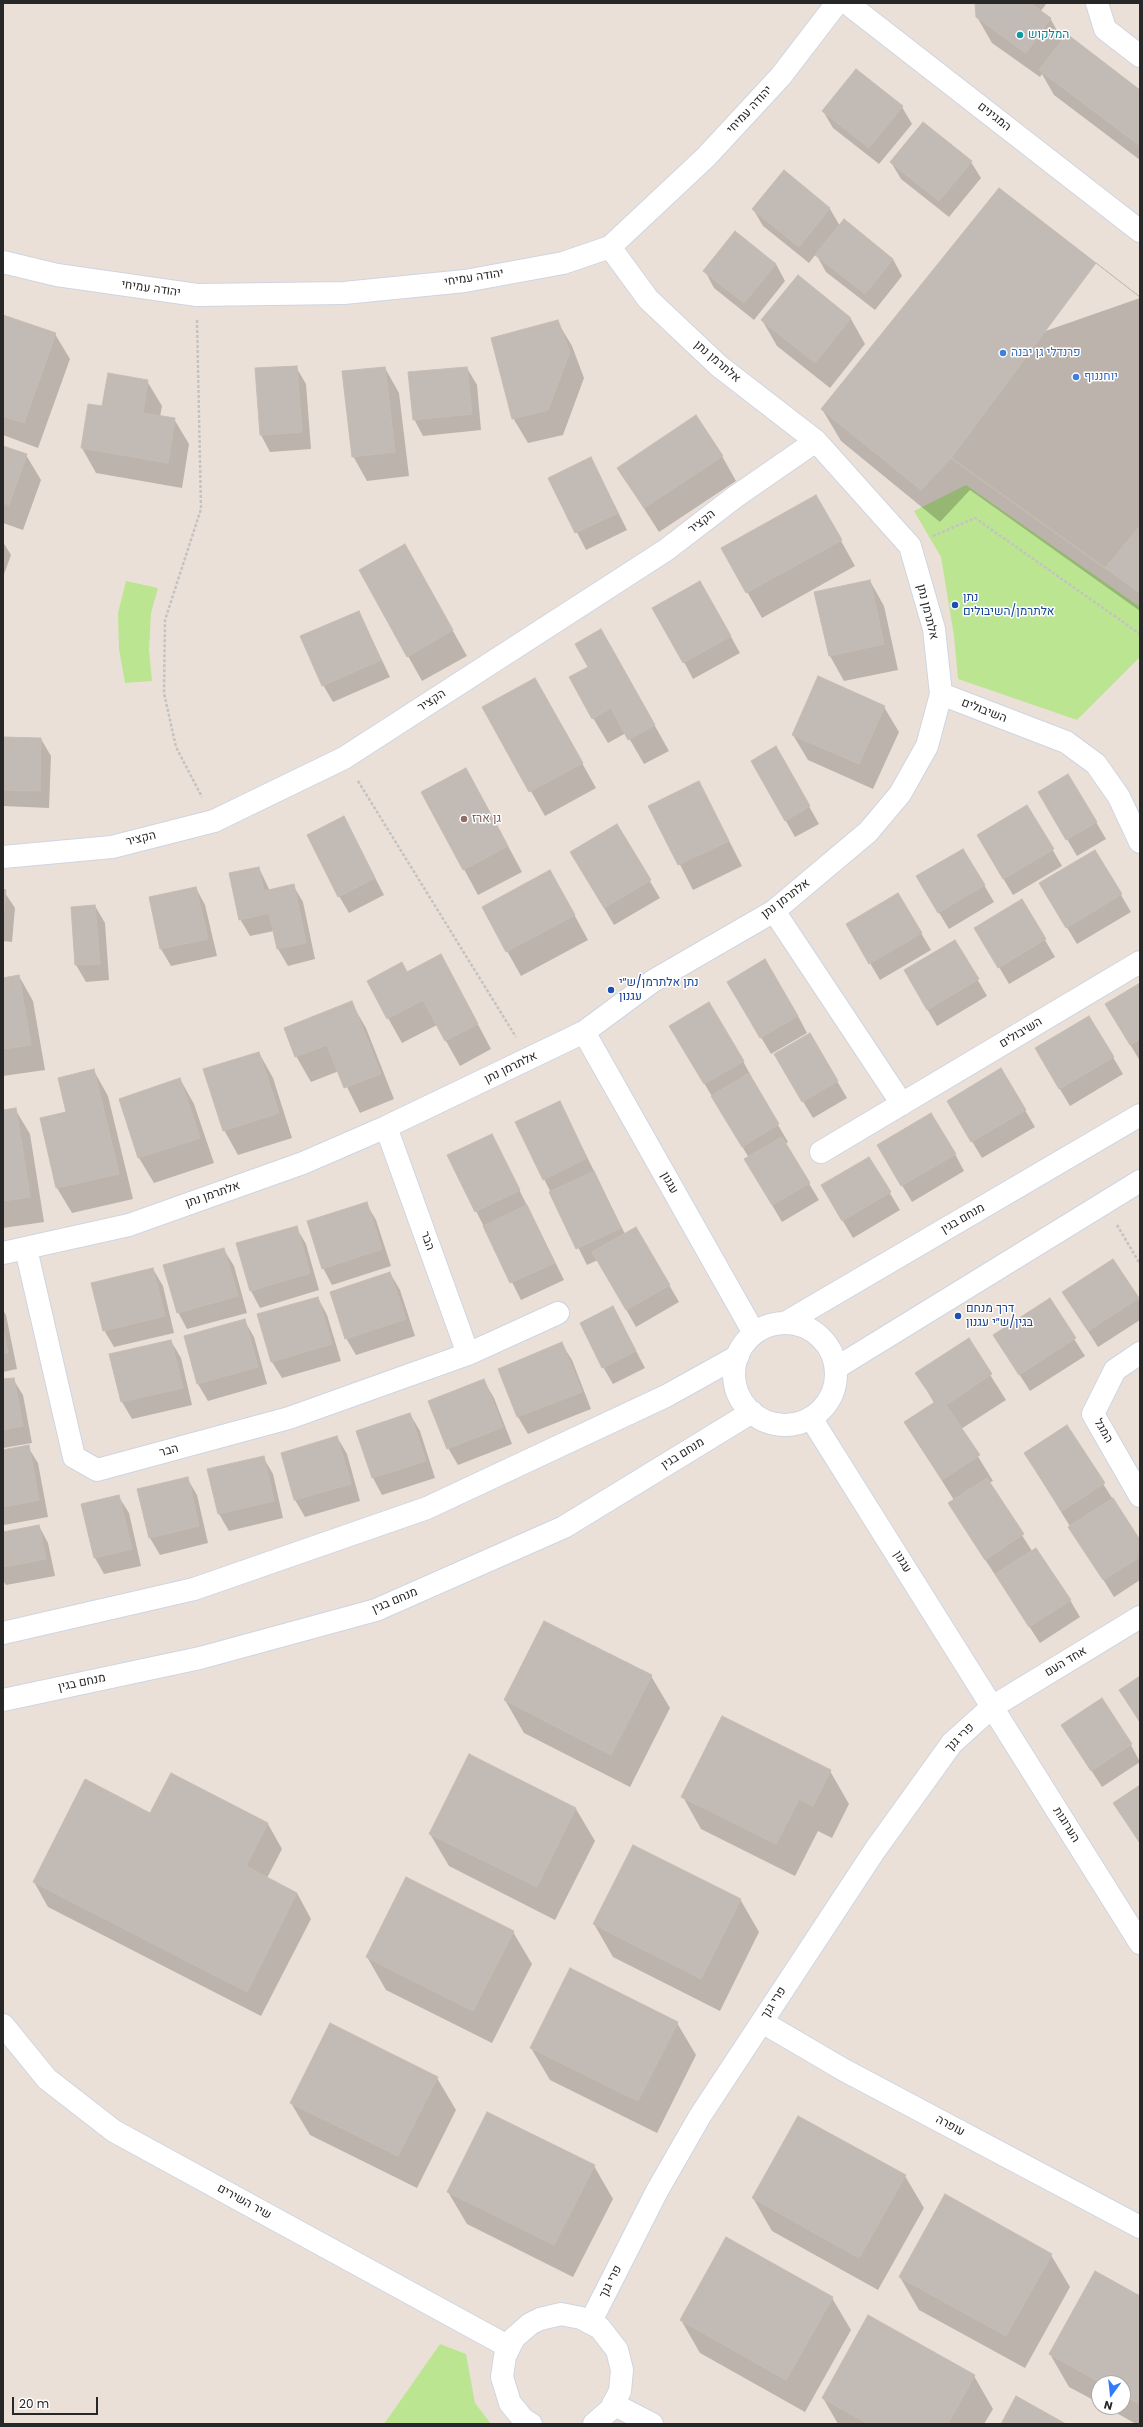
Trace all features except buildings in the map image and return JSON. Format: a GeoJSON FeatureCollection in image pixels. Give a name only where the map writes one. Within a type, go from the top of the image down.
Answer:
{"type":"FeatureCollection","features":[{"type":"Feature","properties":{"kind":"street","name":"יהודה עמיחי"},"geometry":{"type":"LineString","coordinates":[[3,262],[57,275],[197,295],[344,293],[466,281],[563,263],[610,247],[706,158],[781,76],[837,3]]}},
{"type":"Feature","properties":{"kind":"street","name":"המגינים"},"geometry":{"type":"LineString","coordinates":[[847,3],[1140,231]]}},
{"type":"Feature","properties":{"kind":"street"},"geometry":{"type":"LineString","coordinates":[[1097,3],[1105,29],[1140,56]]}},
{"type":"Feature","properties":{"kind":"street","name":"אלתרמן נתן"},"geometry":{"type":"LineString","coordinates":[[3,1253],[26,1249],[143,1220],[303,1163],[386,1127],[584,1032],[653,980],[774,911],[868,832],[900,794],[927,746],[941,694],[934,629],[910,546],[816,441],[719,366],[654,304],[610,247]]}},
{"type":"Feature","properties":{"kind":"street","name":"הקציר"},"geometry":{"type":"LineString","coordinates":[[3,857],[112,846],[214,821],[344,758],[666,550],[734,497],[816,441]]}},
{"type":"Feature","properties":{"kind":"street","name":"השיבולים"},"geometry":{"type":"LineString","coordinates":[[941,694],[1066,742],[1096,764],[1119,797],[1140,842]]}},
{"type":"Feature","properties":{"kind":"street"},"geometry":{"type":"LineString","coordinates":[[774,911],[902,1104]]}},
{"type":"Feature","properties":{"kind":"street","name":"השיבולים"},"geometry":{"type":"LineString","coordinates":[[821,1152],[1140,962]]}},
{"type":"Feature","properties":{"kind":"street","name":"עגנון"},"geometry":{"type":"LineString","coordinates":[[584,1032],[754,1333]]}},
{"type":"Feature","properties":{"kind":"street","name":"מנחם בגין"},"geometry":{"type":"LineString","coordinates":[[785,1323],[1140,1115]]}},
{"type":"Feature","properties":{"kind":"street","name":"הבר"},"geometry":{"type":"LineString","coordinates":[[386,1127],[468,1354]]}},
{"type":"Feature","properties":{"kind":"street"},"geometry":{"type":"LineString","coordinates":[[836,1368],[1140,1181]]}},
{"type":"Feature","properties":{"kind":"street","name":"הבר"},"geometry":{"type":"LineString","coordinates":[[26,1249],[74,1457],[97,1470],[289,1418],[468,1354],[558,1313]]}},
{"type":"Feature","properties":{"kind":"street"},"geometry":{"type":"LineString","coordinates":[[785,1323],[802,1326],[816,1333],[828,1346],[836,1368],[833,1393],[824,1407],[811,1418],[795,1424],[778,1424],[761,1419],[752,1412],[738,1394],[734,1378],[738,1356],[743,1346],[754,1333],[769,1325],[785,1323]]}},
{"type":"Feature","properties":{"kind":"street","name":"המגל"},"geometry":{"type":"LineString","coordinates":[[1140,1353],[1115,1370],[1093,1414],[1140,1496]]}},
{"type":"Feature","properties":{"kind":"street"},"geometry":{"type":"LineString","coordinates":[[3,1633],[194,1589],[427,1508],[666,1396],[738,1356]]}},
{"type":"Feature","properties":{"kind":"street","name":"מנחם בגין"},"geometry":{"type":"LineString","coordinates":[[3,1700],[200,1658],[376,1610],[564,1527],[752,1412]]}},
{"type":"Feature","properties":{"kind":"street","name":"עגנון"},"geometry":{"type":"LineString","coordinates":[[811,1418],[992,1707]]}},
{"type":"Feature","properties":{"kind":"street","name":"אחד העם"},"geometry":{"type":"LineString","coordinates":[[992,1707],[1140,1617]]}},
{"type":"Feature","properties":{"kind":"street","name":"הערוגות"},"geometry":{"type":"LineString","coordinates":[[992,1707],[1140,1943]]}},
{"type":"Feature","properties":{"kind":"street","name":"פרי גנך"},"geometry":{"type":"LineString","coordinates":[[590,2323],[657,2191],[700,2116],[875,1850],[948,1748],[992,1707]]}},
{"type":"Feature","properties":{"kind":"street","name":"עופרה"},"geometry":{"type":"LineString","coordinates":[[762,2022],[844,2070],[1140,2227]]}},
{"type":"Feature","properties":{"kind":"street","name":"שיר השירים"},"geometry":{"type":"LineString","coordinates":[[3,2025],[47,2079],[114,2131],[509,2348]]}},
{"type":"Feature","properties":{"kind":"street"},"geometry":{"type":"LineString","coordinates":[[531,2424],[523,2420],[510,2403],[502,2377],[505,2356],[514,2338],[530,2324],[540,2319],[561,2314],[582,2318],[600,2328],[616,2350],[622,2370],[620,2390],[611,2409],[594,2424]]}},
{"type":"Feature","properties":{"kind":"street"},"geometry":{"type":"LineString","coordinates":[[613,2404],[652,2424]]}},
{"type":"Feature","properties":{"kind":"path"},"geometry":{"type":"LineString","coordinates":[[197,295],[202,509],[165,620],[164,693],[176,747],[214,821]]}},
{"type":"Feature","properties":{"kind":"path"},"geometry":{"type":"LineString","coordinates":[[910,546],[975,518],[1140,634]]}},
{"type":"Feature","properties":{"kind":"path"},"geometry":{"type":"LineString","coordinates":[[344,758],[530,1059]]}},
{"type":"Feature","properties":{"kind":"path"},"geometry":{"type":"LineString","coordinates":[[1104,1203],[1140,1264]]}},
{"type":"Feature","properties":{"kind":"green space"},"geometry":{"type":"Polygon","coordinates":[[[966,485],[1140,607],[1140,657],[1077,720],[958,679],[954,636],[941,557],[914,511],[966,485]]]}},
{"type":"Feature","properties":{"kind":"green space"},"geometry":{"type":"Polygon","coordinates":[[[126,581],[158,588],[151,613],[149,650],[152,681],[125,683],[119,649],[118,613],[126,581]]]}},
{"type":"Feature","properties":{"kind":"green space"},"geometry":{"type":"Polygon","coordinates":[[[440,2344],[466,2354],[475,2403],[491,2424],[384,2424],[440,2344]]]}},
{"type":"Feature","properties":{"kind":"place","name":"המלקוש"},"geometry":{"type":"Point","coordinates":[1020,35]}},
{"type":"Feature","properties":{"kind":"place","name":"פרנדלי גן יבנה"},"geometry":{"type":"Point","coordinates":[1003,353]}},
{"type":"Feature","properties":{"kind":"place","name":"יוחננוף"},"geometry":{"type":"Point","coordinates":[1076,377]}},
{"type":"Feature","properties":{"kind":"place","name":"נתן אלתרמן/השיבולים"},"geometry":{"type":"Point","coordinates":[955,605]}},
{"type":"Feature","properties":{"kind":"place","name":"גן ארז"},"geometry":{"type":"Point","coordinates":[464,819]}},
{"type":"Feature","properties":{"kind":"place","name":"נתן אלתרמן/ש״י עגנון"},"geometry":{"type":"Point","coordinates":[611,990]}},
{"type":"Feature","properties":{"kind":"place","name":"דרך מנחם בגין/ש״י עגנון"},"geometry":{"type":"Point","coordinates":[958,1316]}}]}
